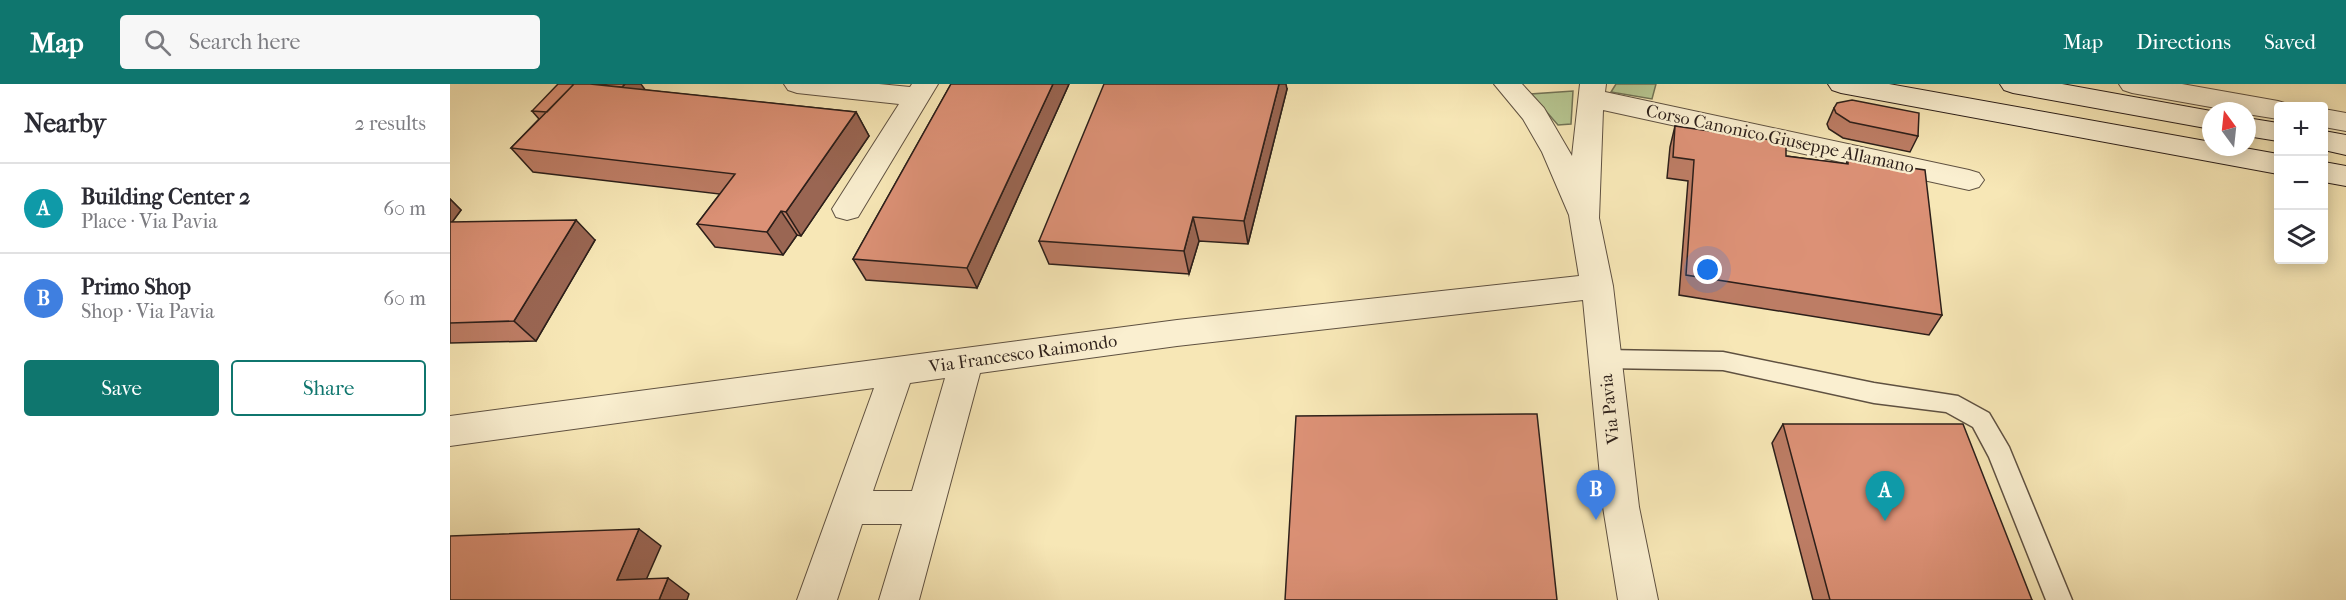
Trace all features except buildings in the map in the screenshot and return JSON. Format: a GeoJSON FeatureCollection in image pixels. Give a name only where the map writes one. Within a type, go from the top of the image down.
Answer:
{"type":"FeatureCollection","features":[{"type":"Feature","properties":{"kind":"street"},"geometry":{"type":"LineString","coordinates":[[797,84],[921,90],[847,209]]}},
{"type":"Feature","properties":{"kind":"street","name":"Via Pavia"},"geometry":{"type":"LineString","coordinates":[[1506,84],[1534,114],[1550,142],[1584,218]]}},
{"type":"Feature","properties":{"kind":"street"},"geometry":{"type":"LineString","coordinates":[[1841,84],[2274,163]]}},
{"type":"Feature","properties":{"kind":"street"},"geometry":{"type":"LineString","coordinates":[[2013,84],[2202,118]]}},
{"type":"Feature","properties":{"kind":"street"},"geometry":{"type":"LineString","coordinates":[[2132,84],[2274,109]]}},
{"type":"Feature","properties":{"kind":"street","name":"Via Pavia"},"geometry":{"type":"LineString","coordinates":[[1592,91],[1587,130],[1584,218],[1597,286],[1621,507],[1638,600]]}},
{"type":"Feature","properties":{"kind":"street","name":"Corso Canonico Giuseppe Allamano"},"geometry":{"type":"LineString","coordinates":[[1592,91],[1969,180]]}},
{"type":"Feature","properties":{"kind":"street"},"geometry":{"type":"LineString","coordinates":[[2328,119],[2346,122]]}},
{"type":"Feature","properties":{"kind":"street"},"geometry":{"type":"LineString","coordinates":[[2256,128],[2274,131]]}},
{"type":"Feature","properties":{"kind":"street"},"geometry":{"type":"LineString","coordinates":[[2328,142],[2346,145]]}},
{"type":"Feature","properties":{"kind":"street"},"geometry":{"type":"LineString","coordinates":[[2328,173],[2346,176]]}},
{"type":"Feature","properties":{"kind":"street","name":"Via Francesco Raimondo"},"geometry":{"type":"LineString","coordinates":[[450,431],[1177,333],[1597,286]]}},
{"type":"Feature","properties":{"kind":"street"},"geometry":{"type":"LineString","coordinates":[[899,600],[966,361]]}},
{"type":"Feature","properties":{"kind":"street"},"geometry":{"type":"LineString","coordinates":[[817,600],[897,371]]}},
{"type":"Feature","properties":{"kind":"street"},"geometry":{"type":"LineString","coordinates":[[850,507],[925,508]]}},
{"type":"Feature","properties":{"kind":"lane"},"geometry":{"type":"LineString","coordinates":[[1605,359],[1723,361],[1874,393],[1950,403],[1981,420],[2000,454],[2059,600]]}},
{"type":"Feature","properties":{"kind":"green space"},"geometry":{"type":"Polygon","coordinates":[[[1616,84],[1656,84],[1652,99],[1611,92],[1616,84]]]}},
{"type":"Feature","properties":{"kind":"green space"},"geometry":{"type":"Polygon","coordinates":[[[1573,91],[1571,124],[1558,125],[1531,94],[1573,91]]]}},
{"type":"Feature","properties":{"kind":"place","name":"Primo Shop"},"geometry":{"type":"Point","coordinates":[1596,520]}},
{"type":"Feature","properties":{"kind":"place","name":"Building Center 2"},"geometry":{"type":"Point","coordinates":[1885,521]}}]}
